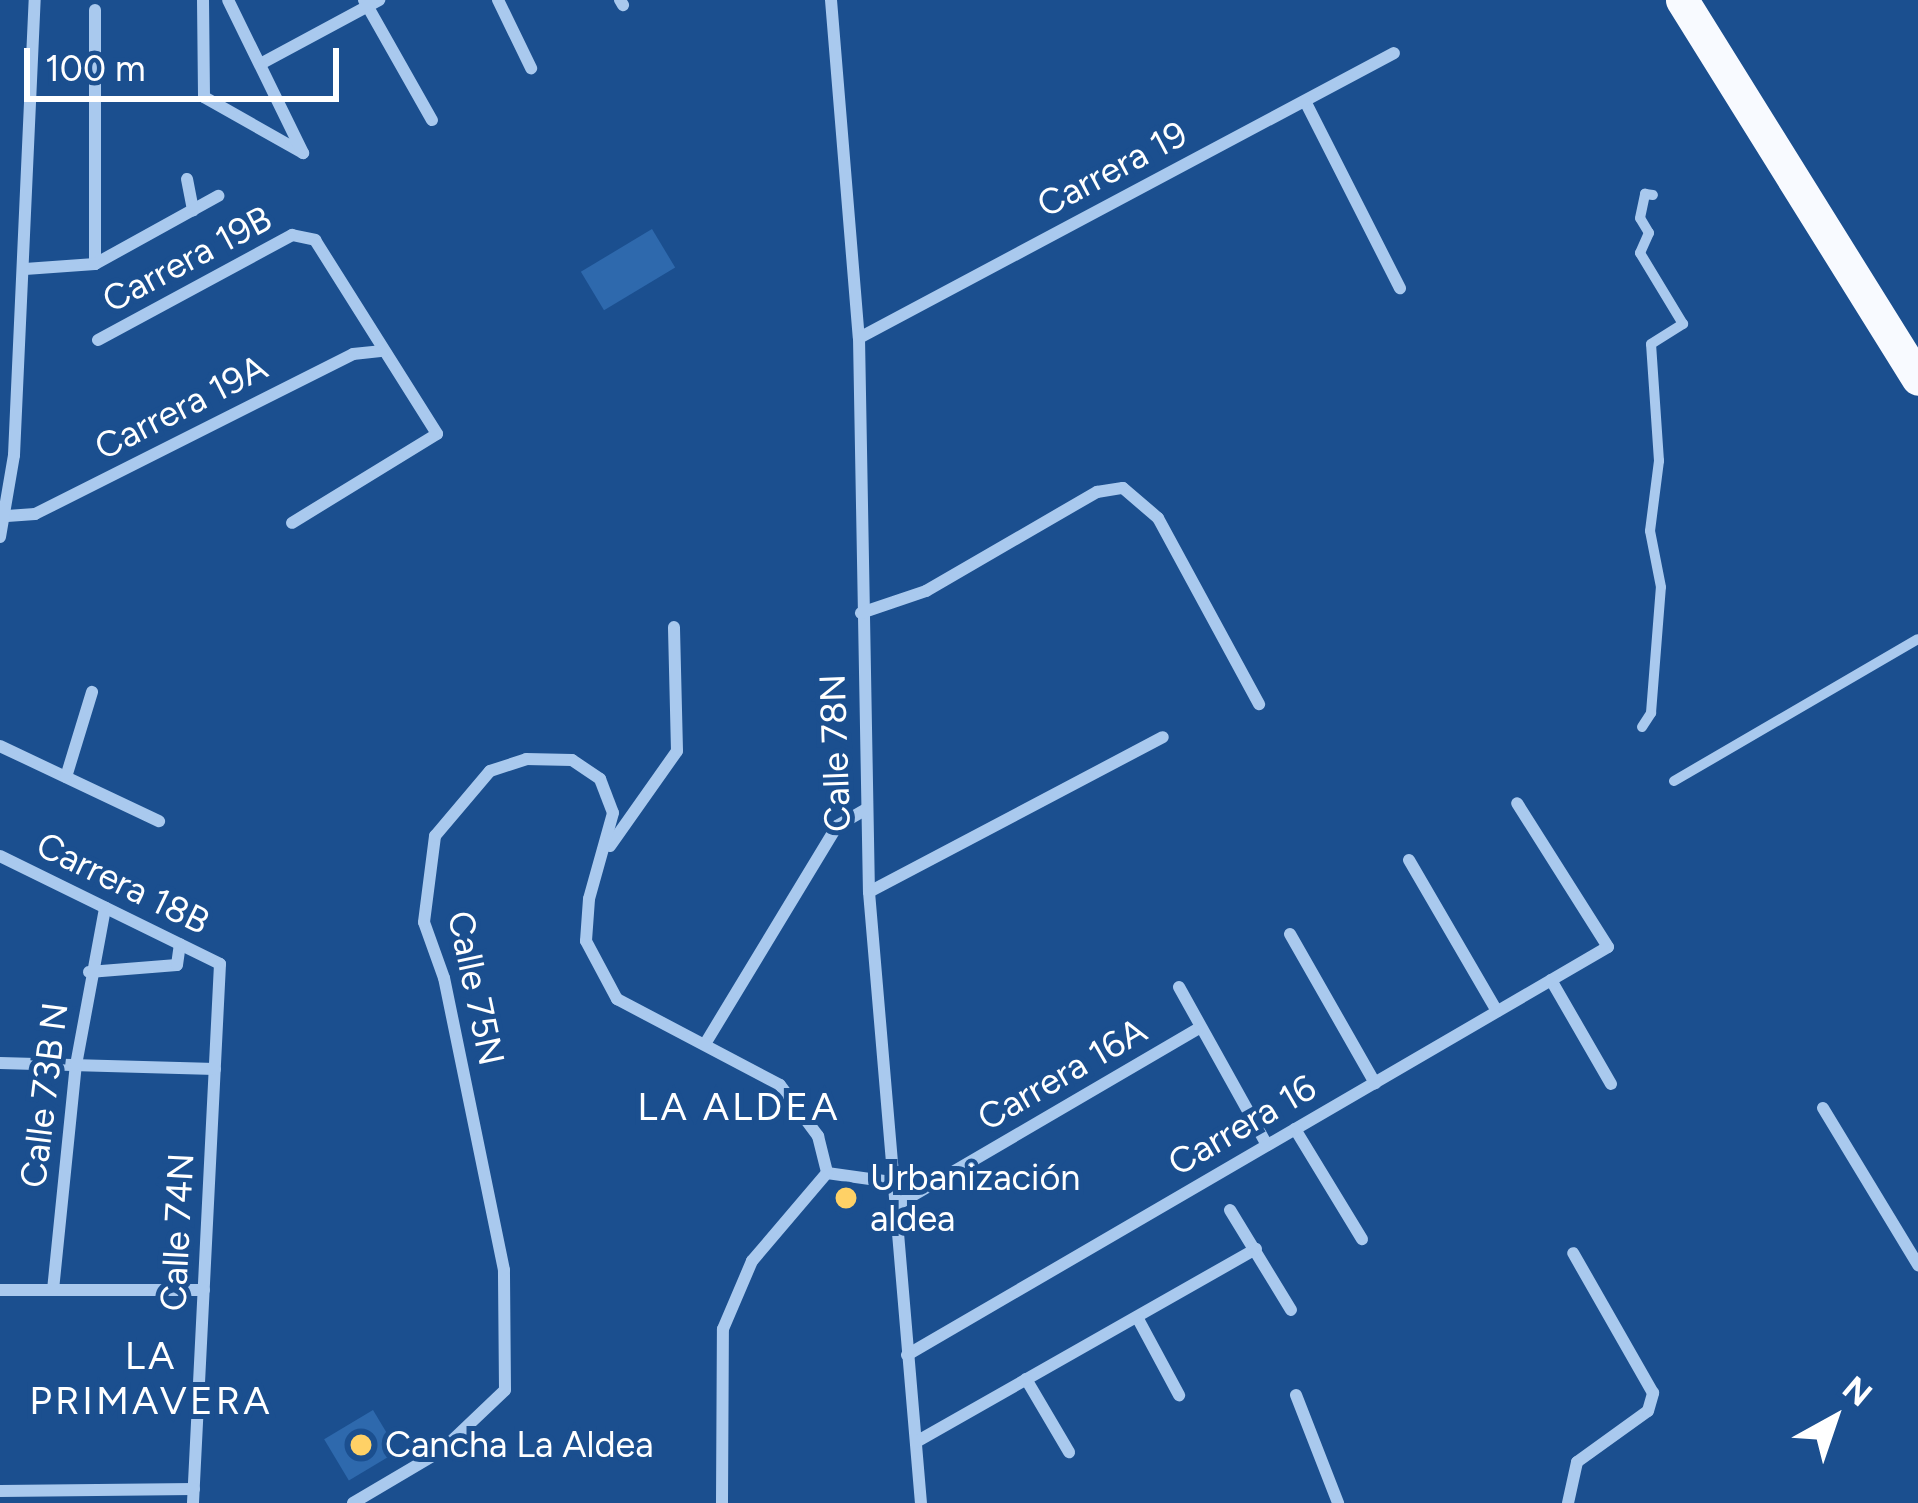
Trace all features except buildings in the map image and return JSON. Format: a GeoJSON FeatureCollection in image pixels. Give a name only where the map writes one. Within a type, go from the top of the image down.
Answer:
{"type":"FeatureCollection","features":[{"type":"Feature","properties":{"kind":"highway"},"geometry":{"type":"LineString","coordinates":[[1682,0],[1918,379]]}},
{"type":"Feature","properties":{"kind":"street"},"geometry":{"type":"LineString","coordinates":[[0,537],[7,516],[25,269],[35,0]]}},
{"type":"Feature","properties":{"kind":"street"},"geometry":{"type":"LineString","coordinates":[[203,0],[204,97],[303,153],[264,62],[228,0]]}},
{"type":"Feature","properties":{"kind":"street"},"geometry":{"type":"LineString","coordinates":[[498,0],[531,68]]}},
{"type":"Feature","properties":{"kind":"street","name":"Calle 78N"},"geometry":{"type":"LineString","coordinates":[[831,0],[859,338],[869,892],[921,1503]]}},
{"type":"Feature","properties":{"kind":"street"},"geometry":{"type":"LineString","coordinates":[[264,62],[370,2],[433,120]]}},
{"type":"Feature","properties":{"kind":"street"},"geometry":{"type":"LineString","coordinates":[[95,10],[95,265]]}},
{"type":"Feature","properties":{"kind":"street","name":"Carrera 19"},"geometry":{"type":"LineString","coordinates":[[859,338],[1394,53]]}},
{"type":"Feature","properties":{"kind":"street"},"geometry":{"type":"LineString","coordinates":[[1305,101],[1400,288]]}},
{"type":"Feature","properties":{"kind":"street"},"geometry":{"type":"LineString","coordinates":[[187,178],[193,210]]}},
{"type":"Feature","properties":{"kind":"street"},"geometry":{"type":"LineString","coordinates":[[1642,727],[1651,713],[1661,586],[1650,531],[1659,460],[1651,344],[1683,324],[1640,253],[1648,233],[1640,218],[1645,194],[1653,195]]}},
{"type":"Feature","properties":{"kind":"street"},"geometry":{"type":"LineString","coordinates":[[25,269],[95,265],[218,196]]}},
{"type":"Feature","properties":{"kind":"street","name":"Carrera 19B"},"geometry":{"type":"LineString","coordinates":[[98,340],[304,233],[383,351]]}},
{"type":"Feature","properties":{"kind":"street"},"geometry":{"type":"LineString","coordinates":[[292,524],[437,434],[383,351]]}},
{"type":"Feature","properties":{"kind":"street","name":"Carrera 19A"},"geometry":{"type":"LineString","coordinates":[[7,516],[35,514],[353,354],[383,351]]}},
{"type":"Feature","properties":{"kind":"street"},"geometry":{"type":"LineString","coordinates":[[861,613],[926,590],[1096,492],[1123,488],[1158,518],[1259,704]]}},
{"type":"Feature","properties":{"kind":"street"},"geometry":{"type":"LineString","coordinates":[[609,847],[677,751],[674,627]]}},
{"type":"Feature","properties":{"kind":"street"},"geometry":{"type":"LineString","coordinates":[[1674,781],[1918,639]]}},
{"type":"Feature","properties":{"kind":"street"},"geometry":{"type":"LineString","coordinates":[[66,777],[92,692]]}},
{"type":"Feature","properties":{"kind":"street"},"geometry":{"type":"LineString","coordinates":[[869,892],[1163,737]]}},
{"type":"Feature","properties":{"kind":"street"},"geometry":{"type":"LineString","coordinates":[[0,746],[159,821]]}},
{"type":"Feature","properties":{"kind":"street","name":"Calle 75N"},"geometry":{"type":"LineString","coordinates":[[353,1503],[441,1450],[505,1390],[504,1270],[444,978],[424,922],[436,836],[490,771],[526,759],[572,760],[600,779],[613,813],[609,847],[589,899],[586,941],[600,974],[638,1016],[705,1044],[780,1085],[802,1106],[827,1173]]}},
{"type":"Feature","properties":{"kind":"street","name":"Carrera 16"},"geometry":{"type":"LineString","coordinates":[[907,1355],[1608,947],[1517,803]]}},
{"type":"Feature","properties":{"kind":"street"},"geometry":{"type":"LineString","coordinates":[[705,1044],[837,826],[866,809]]}},
{"type":"Feature","properties":{"kind":"street","name":"Carrera 18B"},"geometry":{"type":"LineString","coordinates":[[0,856],[220,964]]}},
{"type":"Feature","properties":{"kind":"street"},"geometry":{"type":"LineString","coordinates":[[1409,860],[1497,1011]]}},
{"type":"Feature","properties":{"kind":"street","name":"Calle 73B N"},"geometry":{"type":"LineString","coordinates":[[53,1290],[76,1065],[89,972],[105,908]]}},
{"type":"Feature","properties":{"kind":"street"},"geometry":{"type":"LineString","coordinates":[[1290,934],[1375,1083]]}},
{"type":"Feature","properties":{"kind":"street"},"geometry":{"type":"LineString","coordinates":[[89,972],[177,965],[180,944]]}},
{"type":"Feature","properties":{"kind":"street","name":"Calle 74N"},"geometry":{"type":"LineString","coordinates":[[193,1496],[220,964]]}},
{"type":"Feature","properties":{"kind":"street"},"geometry":{"type":"LineString","coordinates":[[1551,980],[1611,1084]]}},
{"type":"Feature","properties":{"kind":"street"},"geometry":{"type":"LineString","coordinates":[[1179,987],[1198,1029],[1267,1145]]}},
{"type":"Feature","properties":{"kind":"street","name":"Carrera 16A"},"geometry":{"type":"LineString","coordinates":[[893,1208],[1198,1029]]}},
{"type":"Feature","properties":{"kind":"street"},"geometry":{"type":"LineString","coordinates":[[0,1063],[215,1069]]}},
{"type":"Feature","properties":{"kind":"street"},"geometry":{"type":"LineString","coordinates":[[1823,1108],[1918,1264]]}},
{"type":"Feature","properties":{"kind":"street"},"geometry":{"type":"LineString","coordinates":[[1295,1129],[1362,1239]]}},
{"type":"Feature","properties":{"kind":"street"},"geometry":{"type":"LineString","coordinates":[[722,1503],[723,1329],[752,1261],[827,1173],[891,1182]]}},
{"type":"Feature","properties":{"kind":"street"},"geometry":{"type":"LineString","coordinates":[[1230,1210],[1291,1310]]}},
{"type":"Feature","properties":{"kind":"street"},"geometry":{"type":"LineString","coordinates":[[916,1442],[1256,1249]]}},
{"type":"Feature","properties":{"kind":"street"},"geometry":{"type":"LineString","coordinates":[[1568,1503],[1577,1462],[1648,1411],[1653,1393],[1574,1253]]}},
{"type":"Feature","properties":{"kind":"street"},"geometry":{"type":"LineString","coordinates":[[0,1290],[204,1290]]}},
{"type":"Feature","properties":{"kind":"street"},"geometry":{"type":"LineString","coordinates":[[1137,1317],[1179,1395]]}},
{"type":"Feature","properties":{"kind":"street"},"geometry":{"type":"LineString","coordinates":[[1026,1379],[1069,1452]]}},
{"type":"Feature","properties":{"kind":"street"},"geometry":{"type":"LineString","coordinates":[[1296,1395],[1338,1503]]}},
{"type":"Feature","properties":{"kind":"street"},"geometry":{"type":"LineString","coordinates":[[0,1491],[193,1496]]}},
{"type":"Feature","properties":{"kind":"shaded area"},"geometry":{"type":"Polygon","coordinates":[[[652,229],[675,268],[604,310],[581,272],[652,229]]]}},
{"type":"Feature","properties":{"kind":"shaded area","name":"Cancha La Aldea"},"geometry":{"type":"Polygon","coordinates":[[[373,1410],[398,1451],[349,1481],[324,1439],[373,1410]]]}},
{"type":"Feature","properties":{"kind":"place","name":"Urbanización aldea"},"geometry":{"type":"Point","coordinates":[846,1198]}},
{"type":"Feature","properties":{"kind":"place","name":"Cancha La Aldea"},"geometry":{"type":"Point","coordinates":[361,1445]}},
{"type":"Feature","properties":{"kind":"district","name":"LA ALDEA"},"geometry":{"type":"Point","coordinates":[739,1107]}},
{"type":"Feature","properties":{"kind":"district","name":"LA PRIMAVERA"},"geometry":{"type":"Point","coordinates":[151,1380]}}]}
